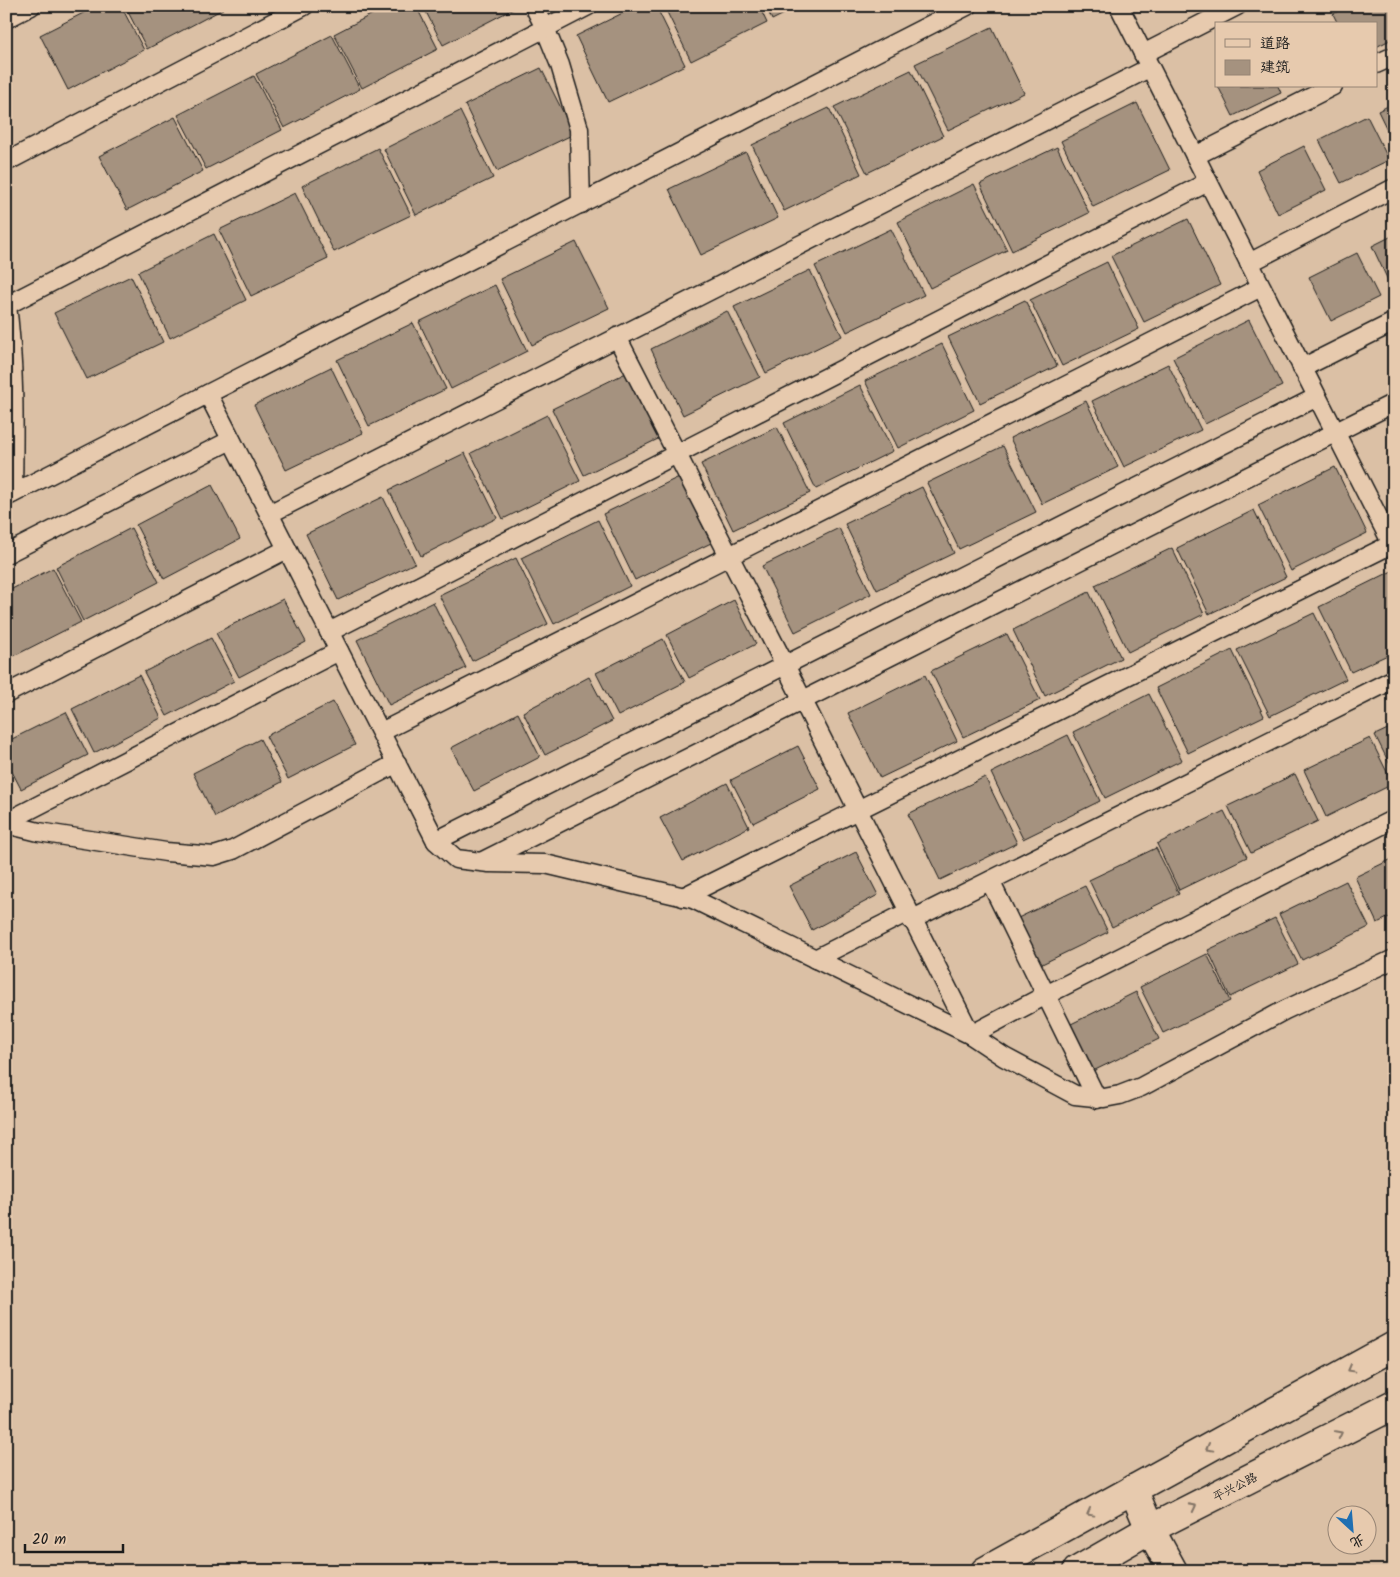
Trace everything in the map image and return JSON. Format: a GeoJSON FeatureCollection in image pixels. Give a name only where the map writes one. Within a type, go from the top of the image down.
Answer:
{"type":"FeatureCollection","features":[{"type":"Feature","properties":{"kind":"main road"},"geometry":{"type":"LineString","coordinates":[[985,1571],[1394,1346]]}},
{"type":"Feature","properties":{"kind":"main road","name":"平兴公路"},"geometry":{"type":"LineString","coordinates":[[1077,1571],[1150,1529],[1394,1405]]}},
{"type":"Feature","properties":{"kind":"main road"},"geometry":{"type":"LineString","coordinates":[[1133,1489],[1150,1529],[1173,1571]]}},
{"type":"Feature","properties":{"kind":"lane"},"geometry":{"type":"LineString","coordinates":[[6,19],[31,6]]}},
{"type":"Feature","properties":{"kind":"lane"},"geometry":{"type":"LineString","coordinates":[[6,162],[304,6]]}},
{"type":"Feature","properties":{"kind":"lane"},"geometry":{"type":"LineString","coordinates":[[534,6],[560,65],[579,129],[581,204]]}},
{"type":"Feature","properties":{"kind":"lane"},"geometry":{"type":"LineString","coordinates":[[10,495],[14,437],[9,365],[10,327],[7,301],[588,6]]}},
{"type":"Feature","properties":{"kind":"lane"},"geometry":{"type":"LineString","coordinates":[[10,495],[967,6]]}},
{"type":"Feature","properties":{"kind":"lane"},"geometry":{"type":"LineString","coordinates":[[683,897],[1393,546],[1119,6]]}},
{"type":"Feature","properties":{"kind":"lane"},"geometry":{"type":"LineString","coordinates":[[269,514],[616,337],[1146,61],[1237,6]]}},
{"type":"Feature","properties":{"kind":"lane"},"geometry":{"type":"LineString","coordinates":[[1378,63],[1394,56]]}},
{"type":"Feature","properties":{"kind":"lane"},"geometry":{"type":"LineString","coordinates":[[1195,156],[1329,88]]}},
{"type":"Feature","properties":{"kind":"lane"},"geometry":{"type":"LineString","coordinates":[[329,632],[1208,182]]}},
{"type":"Feature","properties":{"kind":"lane"},"geometry":{"type":"LineString","coordinates":[[1249,263],[1394,188]]}},
{"type":"Feature","properties":{"kind":"lane"},"geometry":{"type":"LineString","coordinates":[[381,732],[1261,287]]}},
{"type":"Feature","properties":{"kind":"lane"},"geometry":{"type":"LineString","coordinates":[[1302,368],[1394,322]]}},
{"type":"Feature","properties":{"kind":"lane"},"geometry":{"type":"LineString","coordinates":[[616,337],[785,665],[970,1036]]}},
{"type":"Feature","properties":{"kind":"lane"},"geometry":{"type":"LineString","coordinates":[[208,394],[436,841],[456,859],[481,862],[545,864],[693,899],[970,1036],[1004,1057],[1075,1095],[1097,1098],[1120,1095],[1141,1087],[1284,1010],[1394,959]]}},
{"type":"Feature","properties":{"kind":"lane"},"geometry":{"type":"LineString","coordinates":[[436,841],[1317,397]]}},
{"type":"Feature","properties":{"kind":"lane"},"geometry":{"type":"LineString","coordinates":[[481,862],[1394,403]]}},
{"type":"Feature","properties":{"kind":"lane"},"geometry":{"type":"LineString","coordinates":[[6,554],[231,440]]}},
{"type":"Feature","properties":{"kind":"lane"},"geometry":{"type":"LineString","coordinates":[[6,694],[287,549]]}},
{"type":"Feature","properties":{"kind":"lane"},"geometry":{"type":"LineString","coordinates":[[6,823],[339,651]]}},
{"type":"Feature","properties":{"kind":"lane"},"geometry":{"type":"LineString","coordinates":[[815,959],[990,881],[1394,679]]}},
{"type":"Feature","properties":{"kind":"lane"},"geometry":{"type":"LineString","coordinates":[[6,823],[39,832],[136,847],[214,856],[233,850],[397,763]]}},
{"type":"Feature","properties":{"kind":"lane"},"geometry":{"type":"LineString","coordinates":[[970,1036],[1046,995],[1394,819]]}},
{"type":"Feature","properties":{"kind":"lane"},"geometry":{"type":"LineString","coordinates":[[990,881],[1097,1098]]}},
{"type":"Feature","properties":{"kind":"building"},"geometry":{"type":"Polygon","coordinates":[[[97,6],[121,6],[144,50],[68,90],[40,35],[97,6]]]}},
{"type":"Feature","properties":{"kind":"building"},"geometry":{"type":"Polygon","coordinates":[[[125,6],[221,6],[223,9],[147,49],[125,6]]]}},
{"type":"Feature","properties":{"kind":"building"},"geometry":{"type":"Polygon","coordinates":[[[388,6],[416,6],[438,49],[362,88],[334,34],[388,6]]]}},
{"type":"Feature","properties":{"kind":"building"},"geometry":{"type":"Polygon","coordinates":[[[423,6],[519,6],[443,45],[423,6]]]}},
{"type":"Feature","properties":{"kind":"building"},"geometry":{"type":"Polygon","coordinates":[[[637,6],[656,6],[685,65],[608,102],[576,36],[637,6]]]}},
{"type":"Feature","properties":{"kind":"building"},"geometry":{"type":"Polygon","coordinates":[[[664,6],[759,6],[767,23],[691,61],[664,6]]]}},
{"type":"Feature","properties":{"kind":"building"},"geometry":{"type":"Polygon","coordinates":[[[766,6],[800,6],[772,20],[766,6]]]}},
{"type":"Feature","properties":{"kind":"building"},"geometry":{"type":"Polygon","coordinates":[[[1348,6],[1389,6],[1394,16],[1394,38],[1378,46],[1378,22],[1337,22],[1333,14],[1348,6]]]}},
{"type":"Feature","properties":{"kind":"building"},"geometry":{"type":"Polygon","coordinates":[[[992,27],[1024,93],[948,130],[915,64],[992,27]]]}},
{"type":"Feature","properties":{"kind":"building"},"geometry":{"type":"Polygon","coordinates":[[[332,35],[360,89],[284,128],[256,74],[332,35]]]}},
{"type":"Feature","properties":{"kind":"building"},"geometry":{"type":"Polygon","coordinates":[[[541,68],[574,134],[497,171],[465,105],[541,68]]]}},
{"type":"Feature","properties":{"kind":"building"},"geometry":{"type":"Polygon","coordinates":[[[911,70],[943,136],[867,173],[834,107],[911,70]]]}},
{"type":"Feature","properties":{"kind":"building"},"geometry":{"type":"Polygon","coordinates":[[[254,76],[282,130],[206,169],[178,115],[254,76]]]}},
{"type":"Feature","properties":{"kind":"building"},"geometry":{"type":"Polygon","coordinates":[[[1219,88],[1279,88],[1281,93],[1233,116],[1219,88]]]}},
{"type":"Feature","properties":{"kind":"building"},"geometry":{"type":"Polygon","coordinates":[[[1137,103],[1170,170],[1093,207],[1061,141],[1137,103]]]}},
{"type":"Feature","properties":{"kind":"building"},"geometry":{"type":"Polygon","coordinates":[[[1394,103],[1394,144],[1378,111],[1394,103]]]}},
{"type":"Feature","properties":{"kind":"building"},"geometry":{"type":"Polygon","coordinates":[[[829,108],[861,174],[784,211],[752,145],[829,108]]]}},
{"type":"Feature","properties":{"kind":"building"},"geometry":{"type":"Polygon","coordinates":[[[460,111],[493,178],[416,215],[384,149],[460,111]]]}},
{"type":"Feature","properties":{"kind":"building"},"geometry":{"type":"Polygon","coordinates":[[[1367,116],[1389,160],[1341,183],[1319,140],[1367,116]]]}},
{"type":"Feature","properties":{"kind":"building"},"geometry":{"type":"Polygon","coordinates":[[[175,117],[203,171],[127,210],[99,156],[175,117]]]}},
{"type":"Feature","properties":{"kind":"building"},"geometry":{"type":"Polygon","coordinates":[[[1304,146],[1326,190],[1278,214],[1257,170],[1304,146]]]}},
{"type":"Feature","properties":{"kind":"building"},"geometry":{"type":"Polygon","coordinates":[[[1057,147],[1089,213],[1012,251],[980,184],[1057,147]]]}},
{"type":"Feature","properties":{"kind":"building"},"geometry":{"type":"Polygon","coordinates":[[[378,148],[411,215],[334,252],[302,186],[378,148]]]}},
{"type":"Feature","properties":{"kind":"building"},"geometry":{"type":"Polygon","coordinates":[[[746,152],[778,218],[701,255],[669,189],[746,152]]]}},
{"type":"Feature","properties":{"kind":"building"},"geometry":{"type":"Polygon","coordinates":[[[974,184],[1007,250],[930,288],[898,222],[974,184]]]}},
{"type":"Feature","properties":{"kind":"building"},"geometry":{"type":"Polygon","coordinates":[[[295,193],[328,259],[251,296],[219,230],[295,193]]]}},
{"type":"Feature","properties":{"kind":"building"},"geometry":{"type":"Polygon","coordinates":[[[1188,219],[1220,285],[1144,322],[1111,256],[1188,219]]]}},
{"type":"Feature","properties":{"kind":"building"},"geometry":{"type":"Polygon","coordinates":[[[891,229],[924,295],[847,332],[815,266],[891,229]]]}},
{"type":"Feature","properties":{"kind":"building"},"geometry":{"type":"Polygon","coordinates":[[[214,234],[246,300],[170,338],[138,272],[214,234]]]}},
{"type":"Feature","properties":{"kind":"building"},"geometry":{"type":"Polygon","coordinates":[[[1394,235],[1394,290],[1393,291],[1372,246],[1394,235]]]}},
{"type":"Feature","properties":{"kind":"building"},"geometry":{"type":"Polygon","coordinates":[[[576,242],[609,308],[532,345],[500,279],[576,242]]]}},
{"type":"Feature","properties":{"kind":"building"},"geometry":{"type":"Polygon","coordinates":[[[1357,253],[1379,297],[1331,321],[1309,277],[1357,253]]]}},
{"type":"Feature","properties":{"kind":"building"},"geometry":{"type":"Polygon","coordinates":[[[1107,262],[1139,329],[1062,366],[1030,300],[1107,262]]]}},
{"type":"Feature","properties":{"kind":"building"},"geometry":{"type":"Polygon","coordinates":[[[810,270],[842,336],[766,373],[734,307],[810,270]]]}},
{"type":"Feature","properties":{"kind":"building"},"geometry":{"type":"Polygon","coordinates":[[[131,276],[163,342],[87,379],[54,313],[131,276]]]}},
{"type":"Feature","properties":{"kind":"building"},"geometry":{"type":"Polygon","coordinates":[[[495,285],[527,351],[451,389],[419,322],[495,285]]]}},
{"type":"Feature","properties":{"kind":"building"},"geometry":{"type":"Polygon","coordinates":[[[1025,300],[1057,366],[980,403],[948,337],[1025,300]]]}},
{"type":"Feature","properties":{"kind":"building"},"geometry":{"type":"Polygon","coordinates":[[[727,311],[760,377],[683,415],[651,349],[727,311]]]}},
{"type":"Feature","properties":{"kind":"building"},"geometry":{"type":"Polygon","coordinates":[[[1249,320],[1282,386],[1205,424],[1173,358],[1249,320]]]}},
{"type":"Feature","properties":{"kind":"building"},"geometry":{"type":"Polygon","coordinates":[[[413,323],[446,389],[369,426],[337,360],[413,323]]]}},
{"type":"Feature","properties":{"kind":"building"},"geometry":{"type":"Polygon","coordinates":[[[942,344],[974,410],[898,448],[865,381],[942,344]]]}},
{"type":"Feature","properties":{"kind":"building"},"geometry":{"type":"Polygon","coordinates":[[[1168,364],[1201,430],[1124,467],[1092,401],[1168,364]]]}},
{"type":"Feature","properties":{"kind":"building"},"geometry":{"type":"Polygon","coordinates":[[[331,367],[363,433],[286,470],[254,405],[331,367]]]}},
{"type":"Feature","properties":{"kind":"building"},"geometry":{"type":"Polygon","coordinates":[[[628,372],[660,438],[584,475],[552,409],[628,372]]]}},
{"type":"Feature","properties":{"kind":"building"},"geometry":{"type":"Polygon","coordinates":[[[860,385],[893,451],[816,489],[784,423],[860,385]]]}},
{"type":"Feature","properties":{"kind":"building"},"geometry":{"type":"Polygon","coordinates":[[[1086,401],[1118,467],[1042,504],[1010,438],[1086,401]]]}},
{"type":"Feature","properties":{"kind":"building"},"geometry":{"type":"Polygon","coordinates":[[[547,415],[580,481],[503,519],[471,453],[547,415]]]}},
{"type":"Feature","properties":{"kind":"building"},"geometry":{"type":"Polygon","coordinates":[[[777,427],[810,493],[733,530],[701,464],[777,427]]]}},
{"type":"Feature","properties":{"kind":"building"},"geometry":{"type":"Polygon","coordinates":[[[1003,446],[1036,512],[959,549],[927,483],[1003,446]]]}},
{"type":"Feature","properties":{"kind":"building"},"geometry":{"type":"Polygon","coordinates":[[[465,453],[497,518],[421,556],[389,490],[465,453]]]}},
{"type":"Feature","properties":{"kind":"building"},"geometry":{"type":"Polygon","coordinates":[[[1335,467],[1367,533],[1291,571],[1258,505],[1335,467]]]}},
{"type":"Feature","properties":{"kind":"building"},"geometry":{"type":"Polygon","coordinates":[[[679,477],[711,543],[635,580],[603,514],[679,477]]]}},
{"type":"Feature","properties":{"kind":"building"},"geometry":{"type":"Polygon","coordinates":[[[212,485],[240,539],[164,579],[136,525],[212,485]]]}},
{"type":"Feature","properties":{"kind":"building"},"geometry":{"type":"Polygon","coordinates":[[[922,487],[954,553],[877,590],[845,524],[922,487]]]}},
{"type":"Feature","properties":{"kind":"building"},"geometry":{"type":"Polygon","coordinates":[[[383,497],[415,563],[338,600],[306,534],[383,497]]]}},
{"type":"Feature","properties":{"kind":"building"},"geometry":{"type":"Polygon","coordinates":[[[1254,510],[1286,577],[1209,614],[1177,548],[1254,510]]]}},
{"type":"Feature","properties":{"kind":"building"},"geometry":{"type":"Polygon","coordinates":[[[598,520],[630,586],[554,624],[521,558],[598,520]]]}},
{"type":"Feature","properties":{"kind":"building"},"geometry":{"type":"Polygon","coordinates":[[[131,528],[159,582],[83,621],[56,567],[131,528]]]}},
{"type":"Feature","properties":{"kind":"building"},"geometry":{"type":"Polygon","coordinates":[[[839,528],[871,594],[795,632],[762,566],[839,528]]]}},
{"type":"Feature","properties":{"kind":"building"},"geometry":{"type":"Polygon","coordinates":[[[1172,548],[1204,614],[1128,652],[1095,585],[1172,548]]]}},
{"type":"Feature","properties":{"kind":"building"},"geometry":{"type":"Polygon","coordinates":[[[516,558],[548,624],[472,661],[439,595],[516,558]]]}},
{"type":"Feature","properties":{"kind":"building"},"geometry":{"type":"Polygon","coordinates":[[[53,568],[81,622],[6,660],[6,592],[53,568]]]}},
{"type":"Feature","properties":{"kind":"building"},"geometry":{"type":"Polygon","coordinates":[[[1394,570],[1394,652],[1351,672],[1319,607],[1394,570]]]}},
{"type":"Feature","properties":{"kind":"building"},"geometry":{"type":"Polygon","coordinates":[[[1089,592],[1121,658],[1045,696],[1013,630],[1089,592]]]}},
{"type":"Feature","properties":{"kind":"building"},"geometry":{"type":"Polygon","coordinates":[[[283,599],[306,642],[239,677],[216,633],[283,599]]]}},
{"type":"Feature","properties":{"kind":"building"},"geometry":{"type":"Polygon","coordinates":[[[734,600],[756,644],[689,678],[667,635],[734,600]]]}},
{"type":"Feature","properties":{"kind":"building"},"geometry":{"type":"Polygon","coordinates":[[[433,602],[466,668],[389,705],[357,640],[433,602]]]}},
{"type":"Feature","properties":{"kind":"building"},"geometry":{"type":"Polygon","coordinates":[[[1314,613],[1346,679],[1270,716],[1237,650],[1314,613]]]}},
{"type":"Feature","properties":{"kind":"building"},"geometry":{"type":"Polygon","coordinates":[[[1007,634],[1040,700],[963,737],[931,671],[1007,634]]]}},
{"type":"Feature","properties":{"kind":"building"},"geometry":{"type":"Polygon","coordinates":[[[211,638],[234,681],[167,716],[144,672],[211,638]]]}},
{"type":"Feature","properties":{"kind":"building"},"geometry":{"type":"Polygon","coordinates":[[[663,639],[685,682],[618,716],[596,673],[663,639]]]}},
{"type":"Feature","properties":{"kind":"building"},"geometry":{"type":"Polygon","coordinates":[[[1232,650],[1264,716],[1188,753],[1156,688],[1232,650]]]}},
{"type":"Feature","properties":{"kind":"building"},"geometry":{"type":"Polygon","coordinates":[[[139,675],[161,718],[94,753],[72,709],[139,675]]]}},
{"type":"Feature","properties":{"kind":"building"},"geometry":{"type":"Polygon","coordinates":[[[925,675],[957,741],[880,778],[848,713],[925,675]]]}},
{"type":"Feature","properties":{"kind":"building"},"geometry":{"type":"Polygon","coordinates":[[[589,677],[612,721],[545,755],[523,712],[589,677]]]}},
{"type":"Feature","properties":{"kind":"building"},"geometry":{"type":"Polygon","coordinates":[[[1149,694],[1182,760],[1105,798],[1073,732],[1149,694]]]}},
{"type":"Feature","properties":{"kind":"building"},"geometry":{"type":"Polygon","coordinates":[[[333,702],[355,745],[288,779],[266,736],[333,702]]]}},
{"type":"Feature","properties":{"kind":"building"},"geometry":{"type":"Polygon","coordinates":[[[66,712],[88,755],[21,789],[6,760],[6,742],[66,712]]]}},
{"type":"Feature","properties":{"kind":"building"},"geometry":{"type":"Polygon","coordinates":[[[518,713],[540,757],[474,791],[451,748],[518,713]]]}},
{"type":"Feature","properties":{"kind":"building"},"geometry":{"type":"Polygon","coordinates":[[[1394,726],[1394,773],[1375,735],[1394,726]]]}},
{"type":"Feature","properties":{"kind":"building"},"geometry":{"type":"Polygon","coordinates":[[[1068,735],[1100,801],[1023,839],[991,773],[1068,735]]]}},
{"type":"Feature","properties":{"kind":"building"},"geometry":{"type":"Polygon","coordinates":[[[1370,738],[1393,784],[1326,817],[1304,770],[1370,738]]]}},
{"type":"Feature","properties":{"kind":"building"},"geometry":{"type":"Polygon","coordinates":[[[260,739],[282,782],[215,817],[193,773],[260,739]]]}},
{"type":"Feature","properties":{"kind":"building"},"geometry":{"type":"Polygon","coordinates":[[[798,746],[820,789],[753,823],[731,780],[798,746]]]}},
{"type":"Feature","properties":{"kind":"building"},"geometry":{"type":"Polygon","coordinates":[[[1295,774],[1318,821],[1251,853],[1228,806],[1295,774]]]}},
{"type":"Feature","properties":{"kind":"building"},"geometry":{"type":"Polygon","coordinates":[[[985,777],[1017,843],[940,880],[908,814],[985,777]]]}},
{"type":"Feature","properties":{"kind":"building"},"geometry":{"type":"Polygon","coordinates":[[[727,783],[749,827],[683,861],[660,818],[727,783]]]}},
{"type":"Feature","properties":{"kind":"building"},"geometry":{"type":"Polygon","coordinates":[[[1224,811],[1247,857],[1179,890],[1157,844],[1224,811]]]}},
{"type":"Feature","properties":{"kind":"building"},"geometry":{"type":"Polygon","coordinates":[[[1156,848],[1179,894],[1112,927],[1089,880],[1156,848]]]}},
{"type":"Feature","properties":{"kind":"building"},"geometry":{"type":"Polygon","coordinates":[[[856,852],[878,895],[812,930],[789,886],[856,852]]]}},
{"type":"Feature","properties":{"kind":"building"},"geometry":{"type":"Polygon","coordinates":[[[1394,858],[1394,915],[1377,923],[1355,877],[1394,858]]]}},
{"type":"Feature","properties":{"kind":"building"},"geometry":{"type":"Polygon","coordinates":[[[1346,881],[1369,927],[1302,960],[1279,914],[1346,881]]]}},
{"type":"Feature","properties":{"kind":"building"},"geometry":{"type":"Polygon","coordinates":[[[1085,886],[1108,932],[1040,965],[1018,918],[1085,886]]]}},
{"type":"Feature","properties":{"kind":"building"},"geometry":{"type":"Polygon","coordinates":[[[1275,918],[1298,964],[1230,997],[1208,950],[1275,918]]]}},
{"type":"Feature","properties":{"kind":"building"},"geometry":{"type":"Polygon","coordinates":[[[1207,954],[1230,1001],[1163,1033],[1140,987],[1207,954]]]}},
{"type":"Feature","properties":{"kind":"building"},"geometry":{"type":"Polygon","coordinates":[[[1136,992],[1159,1039],[1091,1072],[1069,1025],[1136,992]]]}}]}
